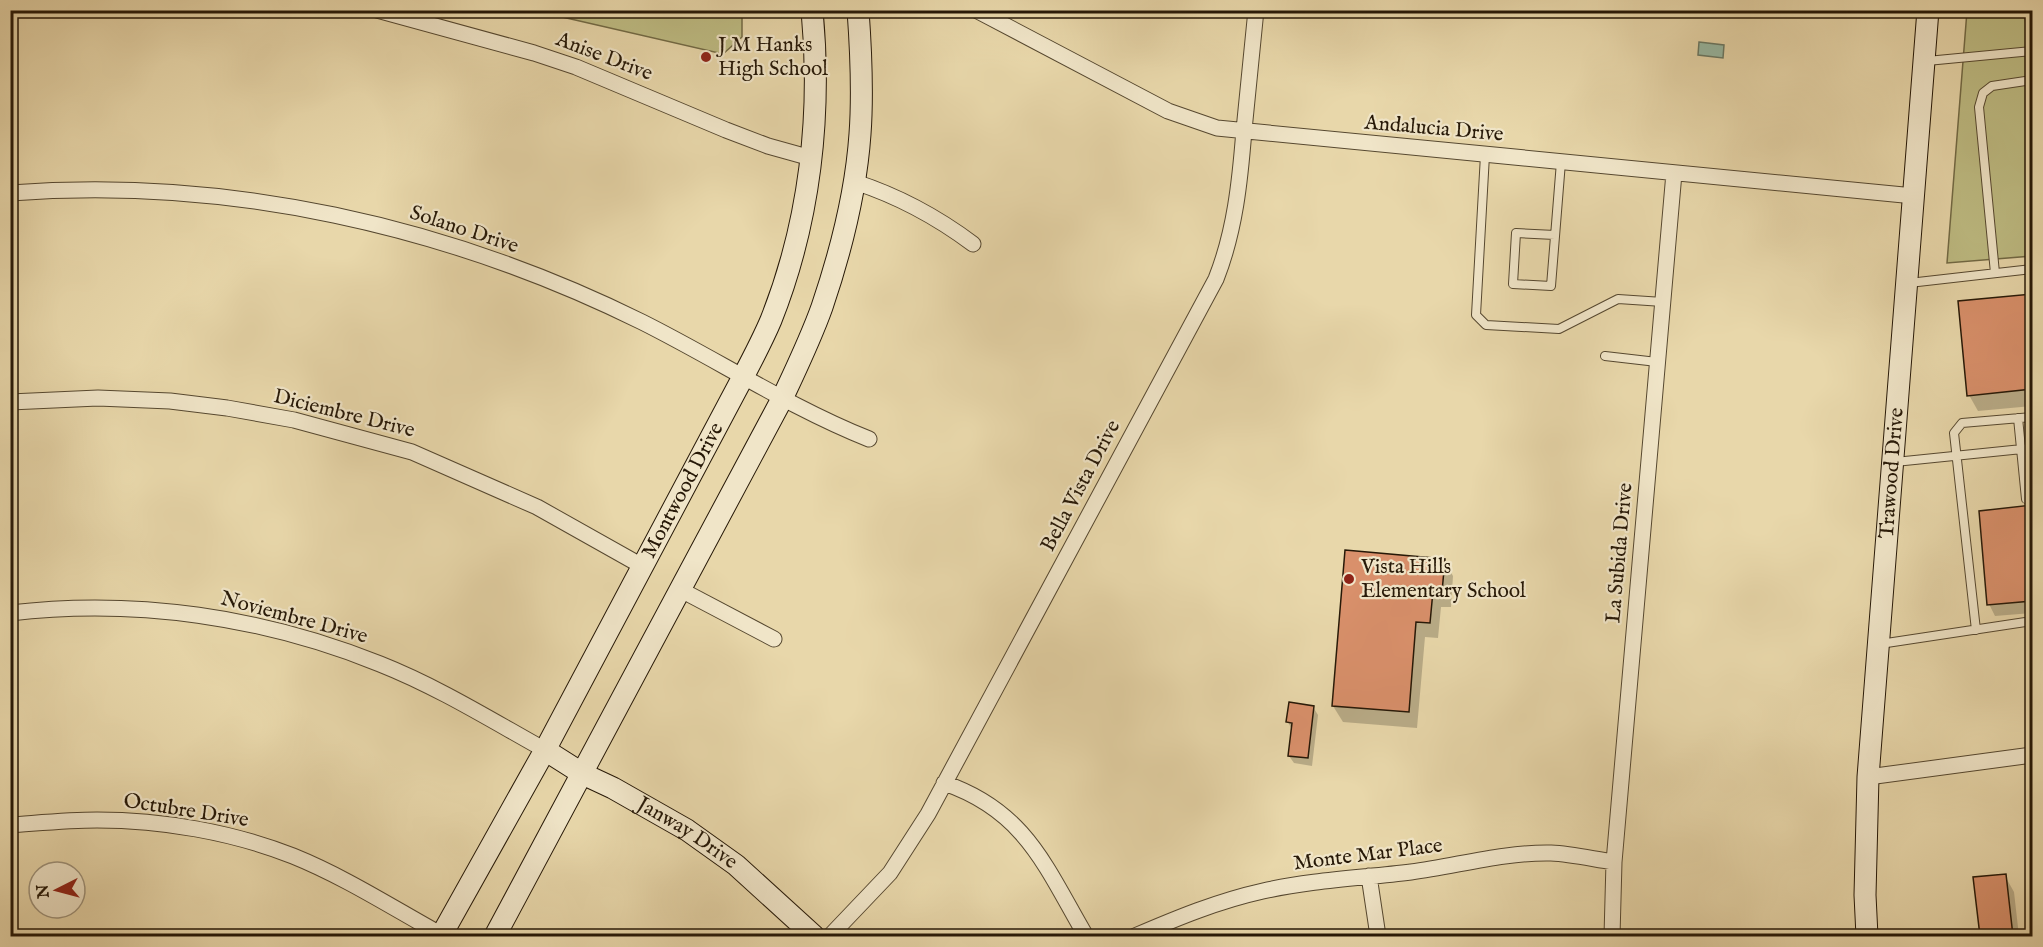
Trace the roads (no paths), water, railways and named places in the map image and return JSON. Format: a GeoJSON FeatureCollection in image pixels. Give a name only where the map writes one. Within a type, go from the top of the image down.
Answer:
{"type":"FeatureCollection","features":[{"type":"Feature","properties":{"kind":"main road","name":"Montwood Drive"},"geometry":{"type":"LineString","coordinates":[[441,936],[545,750],[771,321],[798,237],[811,158],[815,110],[812,10]]}},
{"type":"Feature","properties":{"kind":"main road"},"geometry":{"type":"LineString","coordinates":[[495,936],[782,399],[822,307],[843,236],[855,182],[860,132],[858,10]]}},
{"type":"Feature","properties":{"kind":"main road","name":"Trawood Drive"},"geometry":{"type":"LineString","coordinates":[[1867,936],[1865,884],[1868,777],[1928,10]]}},
{"type":"Feature","properties":{"kind":"main road","name":"Janway Drive"},"geometry":{"type":"LineString","coordinates":[[545,750],[583,774],[613,788],[687,830],[736,865],[814,936]]}},
{"type":"Feature","properties":{"kind":"street","name":"Anise Drive"},"geometry":{"type":"LineString","coordinates":[[377,10],[534,53],[768,146],[811,158]]}},
{"type":"Feature","properties":{"kind":"street","name":"Andalucia Drive"},"geometry":{"type":"LineString","coordinates":[[976,10],[1168,111],[1217,128],[1914,196]]}},
{"type":"Feature","properties":{"kind":"street","name":"Bella Vista Drive"},"geometry":{"type":"LineString","coordinates":[[830,936],[890,873],[928,814],[1216,279],[1226,254],[1235,216],[1256,10]]}},
{"type":"Feature","properties":{"kind":"street","name":"La Subida Drive"},"geometry":{"type":"LineString","coordinates":[[1612,936],[1614,862],[1674,173]]}},
{"type":"Feature","properties":{"kind":"street"},"geometry":{"type":"LineString","coordinates":[[855,182],[911,204],[974,244]]}},
{"type":"Feature","properties":{"kind":"street","name":"Solano Drive"},"geometry":{"type":"LineString","coordinates":[[10,194],[80,191],[164,192],[223,197],[373,223],[430,238],[592,299],[643,323],[782,399],[869,439]]}},
{"type":"Feature","properties":{"kind":"street","name":"Diciembre Drive"},"geometry":{"type":"LineString","coordinates":[[10,402],[98,398],[170,401],[294,420],[412,452],[537,507],[642,566]]}},
{"type":"Feature","properties":{"kind":"street"},"geometry":{"type":"LineString","coordinates":[[681,590],[774,639]]}},
{"type":"Feature","properties":{"kind":"street","name":"Noviembre Drive"},"geometry":{"type":"LineString","coordinates":[[10,613],[88,608],[149,610],[210,616],[266,628],[331,646],[380,664],[428,685],[545,750]]}},
{"type":"Feature","properties":{"kind":"street"},"geometry":{"type":"LineString","coordinates":[[1868,777],[2032,755]]}},
{"type":"Feature","properties":{"kind":"street"},"geometry":{"type":"LineString","coordinates":[[944,783],[983,799],[1018,828],[1034,848],[1086,936]]}},
{"type":"Feature","properties":{"kind":"street","name":"Octubre Drive"},"geometry":{"type":"LineString","coordinates":[[10,825],[110,820],[212,832],[251,842],[293,856],[341,878],[441,936]]}},
{"type":"Feature","properties":{"kind":"street","name":"Monte Mar Place"},"geometry":{"type":"LineString","coordinates":[[1135,936],[1178,917],[1221,902],[1264,891],[1317,882],[1518,855],[1552,853],[1614,862]]}},
{"type":"Feature","properties":{"kind":"street"},"geometry":{"type":"LineString","coordinates":[[1370,876],[1378,936]]}},
{"type":"Feature","properties":{"kind":"lane"},"geometry":{"type":"LineString","coordinates":[[1924,62],[2032,49],[2028,10]]}},
{"type":"Feature","properties":{"kind":"lane"},"geometry":{"type":"LineString","coordinates":[[1995,273],[1979,107],[1983,93],[1992,86],[2032,80]]}},
{"type":"Feature","properties":{"kind":"lane"},"geometry":{"type":"LineString","coordinates":[[1485,155],[1476,315],[1486,325],[1558,329],[1618,300],[1663,302]]}},
{"type":"Feature","properties":{"kind":"lane"},"geometry":{"type":"LineString","coordinates":[[1555,235],[1516,233],[1513,284],[1551,286],[1561,162]]}},
{"type":"Feature","properties":{"kind":"lane"},"geometry":{"type":"LineString","coordinates":[[1908,283],[2032,268]]}},
{"type":"Feature","properties":{"kind":"lane"},"geometry":{"type":"LineString","coordinates":[[1605,356],[1657,362]]}},
{"type":"Feature","properties":{"kind":"lane"},"geometry":{"type":"LineString","coordinates":[[1976,630],[1954,434],[1962,423],[2032,417]]}},
{"type":"Feature","properties":{"kind":"lane"},"geometry":{"type":"LineString","coordinates":[[2018,418],[2026,499]]}},
{"type":"Feature","properties":{"kind":"lane"},"geometry":{"type":"LineString","coordinates":[[1893,462],[2032,448]]}},
{"type":"Feature","properties":{"kind":"lane"},"geometry":{"type":"LineString","coordinates":[[1879,644],[2032,621]]}},
{"type":"Feature","properties":{"kind":"place","name":"J M Hanks High School"},"geometry":{"type":"Point","coordinates":[706,57]}},
{"type":"Feature","properties":{"kind":"place","name":"Vista Hills Elementary School"},"geometry":{"type":"Point","coordinates":[1349,579]}}]}
